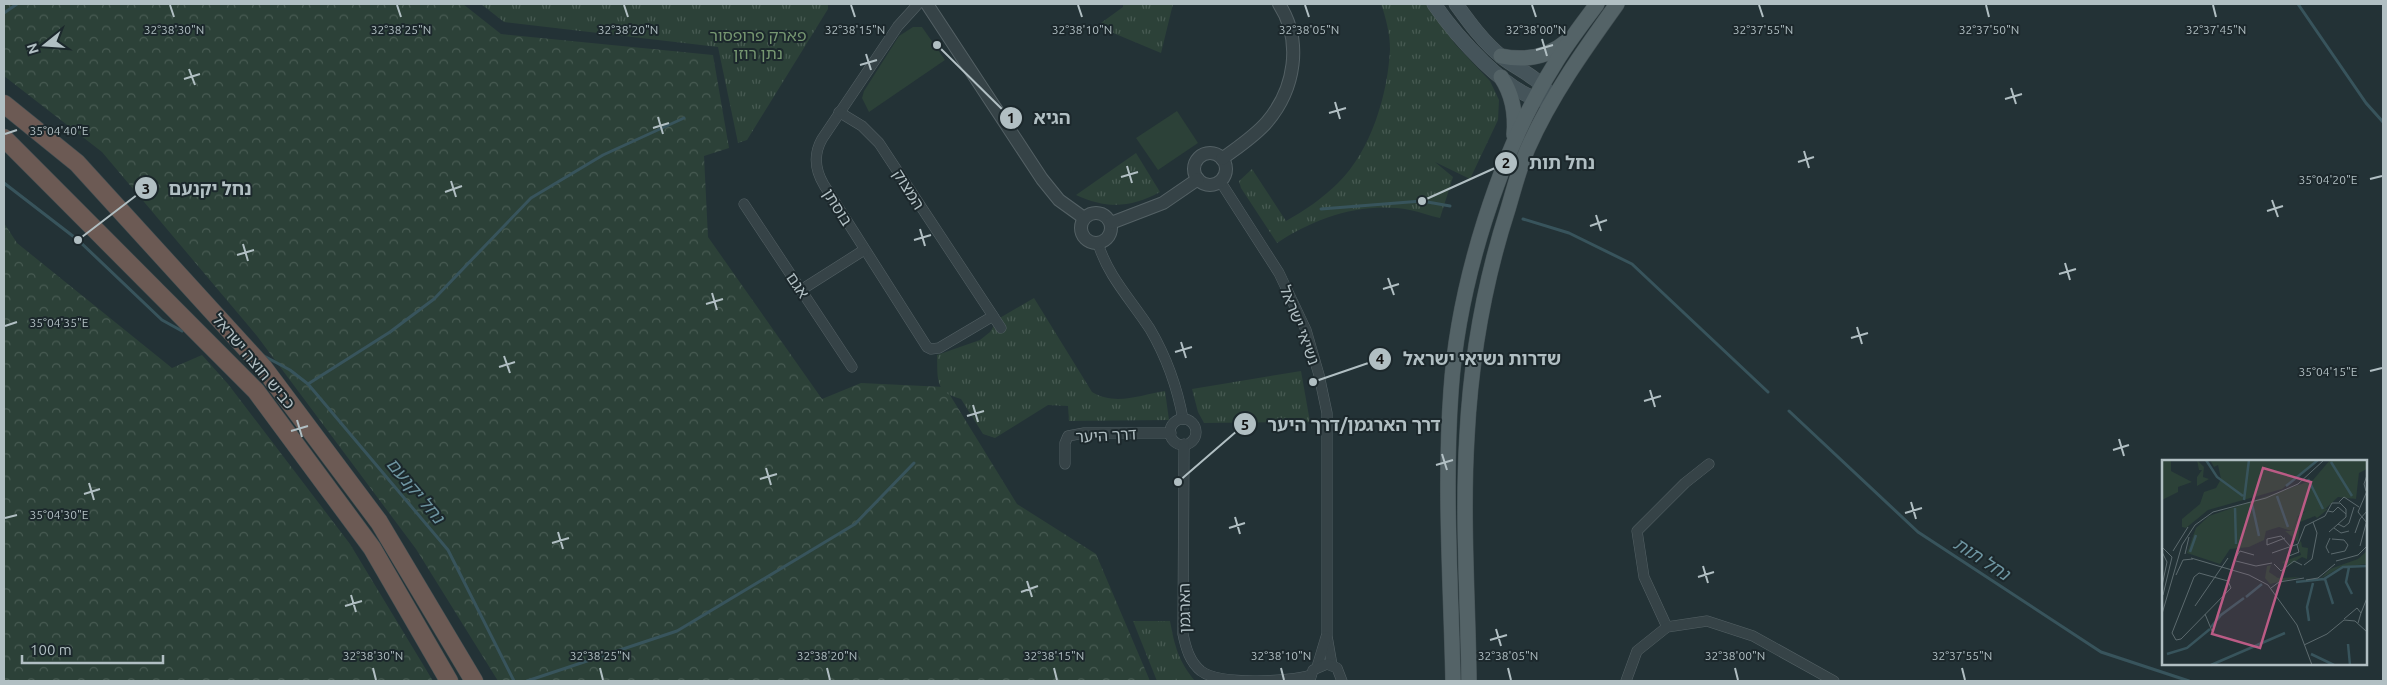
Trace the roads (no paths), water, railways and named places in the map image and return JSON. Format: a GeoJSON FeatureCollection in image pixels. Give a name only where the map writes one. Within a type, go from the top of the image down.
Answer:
{"type":"FeatureCollection","features":[{"type":"Feature","properties":{"kind":"highway","name":"כביש חוצה ישראל"},"geometry":{"type":"LineString","coordinates":[[4,104],[77,163],[263,368],[379,522],[474,681]]}},
{"type":"Feature","properties":{"kind":"highway","name":"כביש חוצה ישראל"},"geometry":{"type":"LineString","coordinates":[[4,138],[256,391],[372,548],[449,681]]}},
{"type":"Feature","properties":{"kind":"main road"},"geometry":{"type":"LineString","coordinates":[[1434,4],[1475,54],[1501,77],[1535,99],[1553,100]]}},
{"type":"Feature","properties":{"kind":"main road"},"geometry":{"type":"LineString","coordinates":[[1456,4],[1501,56],[1543,85],[1553,100]]}},
{"type":"Feature","properties":{"kind":"main road"},"geometry":{"type":"LineString","coordinates":[[1453,681],[1447,515],[1452,380],[1457,333],[1471,270],[1513,142],[1543,85],[1597,4]]}},
{"type":"Feature","properties":{"kind":"main road"},"geometry":{"type":"LineString","coordinates":[[1469,681],[1467,436],[1477,339],[1487,282],[1515,186],[1528,149],[1553,100],[1581,54],[1617,4]]}},
{"type":"Feature","properties":{"kind":"main road"},"geometry":{"type":"LineString","coordinates":[[1501,56],[1524,59],[1545,54],[1562,46],[1574,36]]}},
{"type":"Feature","properties":{"kind":"main road"},"geometry":{"type":"LineString","coordinates":[[1501,77],[1507,86],[1514,109],[1513,142]]}},
{"type":"Feature","properties":{"kind":"street","name":"בוסתן"},"geometry":{"type":"LineString","coordinates":[[918,4],[898,26],[819,143],[816,163],[820,179],[921,340],[929,348],[939,348],[993,316]]}},
{"type":"Feature","properties":{"kind":"street"},"geometry":{"type":"LineString","coordinates":[[927,4],[1042,179],[1059,200],[1084,218]]}},
{"type":"Feature","properties":{"kind":"street"},"geometry":{"type":"LineString","coordinates":[[1222,158],[1248,140],[1267,122],[1281,102],[1290,80],[1294,57],[1291,33],[1279,4]]}},
{"type":"Feature","properties":{"kind":"street","name":"המצוק"},"geometry":{"type":"LineString","coordinates":[[839,112],[862,126],[879,143],[1001,328]]}},
{"type":"Feature","properties":{"kind":"street"},"geometry":{"type":"LineString","coordinates":[[1213,153],[1222,158],[1226,168],[1220,181],[1206,184],[1198,179],[1194,169],[1202,155],[1213,153]]}},
{"type":"Feature","properties":{"kind":"street"},"geometry":{"type":"LineString","coordinates":[[1111,223],[1153,208],[1198,179]]}},
{"type":"Feature","properties":{"kind":"street","name":"נשיאי ישראל"},"geometry":{"type":"LineString","coordinates":[[1220,181],[1279,273],[1306,330],[1319,375],[1327,413],[1326,636],[1332,665],[1340,672],[1342,681]]}},
{"type":"Feature","properties":{"kind":"street","name":"אגם"},"geometry":{"type":"LineString","coordinates":[[744,204],[852,366]]}},
{"type":"Feature","properties":{"kind":"street"},"geometry":{"type":"LineString","coordinates":[[1092,213],[1101,214],[1111,223],[1109,236],[1098,243],[1088,241],[1084,237],[1081,228],[1084,218],[1092,213]]}},
{"type":"Feature","properties":{"kind":"street"},"geometry":{"type":"LineString","coordinates":[[1098,243],[1109,270],[1164,353],[1178,390],[1183,419]]}},
{"type":"Feature","properties":{"kind":"street"},"geometry":{"type":"LineString","coordinates":[[801,290],[864,250]]}},
{"type":"Feature","properties":{"kind":"street"},"geometry":{"type":"LineString","coordinates":[[1183,419],[1193,424],[1196,431],[1191,442],[1184,444],[1174,440],[1171,433],[1172,425],[1183,419]]}},
{"type":"Feature","properties":{"kind":"street","name":"דרך היער"},"geometry":{"type":"LineString","coordinates":[[1065,464],[1065,444],[1068,436],[1084,433],[1171,433]]}},
{"type":"Feature","properties":{"kind":"street","name":"הארגמן"},"geometry":{"type":"LineString","coordinates":[[1184,444],[1183,634],[1190,658],[1203,673],[1220,679],[1297,681],[1313,674]]}},
{"type":"Feature","properties":{"kind":"street"},"geometry":{"type":"LineString","coordinates":[[1667,627],[1644,577],[1637,531],[1685,483],[1709,464]]}},
{"type":"Feature","properties":{"kind":"street"},"geometry":{"type":"LineString","coordinates":[[1626,681],[1637,651],[1667,627],[1707,621],[1753,636],[1834,681]]}},
{"type":"Feature","properties":{"kind":"street","name":"נשיאי ישראל"},"geometry":{"type":"LineString","coordinates":[[1313,674],[1326,636]]}},
{"type":"Feature","properties":{"kind":"street"},"geometry":{"type":"LineString","coordinates":[[1313,674],[1326,664],[1332,665]]}},
{"type":"Feature","properties":{"kind":"waterway"},"geometry":{"type":"LineString","coordinates":[[4,13],[17,4]]}},
{"type":"Feature","properties":{"kind":"waterway"},"geometry":{"type":"LineString","coordinates":[[2298,4],[2366,103],[2383,122]]}},
{"type":"Feature","properties":{"kind":"waterway"},"geometry":{"type":"LineString","coordinates":[[308,384],[390,332],[434,299],[531,198],[603,155],[684,118]]}},
{"type":"Feature","properties":{"kind":"waterway","name":"נחל יקנעם"},"geometry":{"type":"LineString","coordinates":[[4,183],[78,240],[162,320],[182,331]]}},
{"type":"Feature","properties":{"kind":"waterway","name":"נחל תות"},"geometry":{"type":"LineString","coordinates":[[1321,209],[1422,201],[1450,206]]}},
{"type":"Feature","properties":{"kind":"waterway","name":"נחל תות"},"geometry":{"type":"LineString","coordinates":[[1523,219],[1569,233],[1632,264],[1768,392]]}},
{"type":"Feature","properties":{"kind":"waterway","name":"נחל יקנעם"},"geometry":{"type":"LineString","coordinates":[[264,356],[290,370],[308,384],[448,550],[514,681]]}},
{"type":"Feature","properties":{"kind":"waterway","name":"נחל תות"},"geometry":{"type":"LineString","coordinates":[[1789,411],[1918,532],[2101,652],[2189,681]]}},
{"type":"Feature","properties":{"kind":"waterway"},"geometry":{"type":"LineString","coordinates":[[527,681],[677,631],[855,524],[914,463]]}},
{"type":"Feature","properties":{"kind":"place","name":"הגיא"},"geometry":{"type":"Point","coordinates":[937,45]}},
{"type":"Feature","properties":{"kind":"place","name":"נחל תות"},"geometry":{"type":"Point","coordinates":[1422,201]}},
{"type":"Feature","properties":{"kind":"place","name":"נחל יקנעם"},"geometry":{"type":"Point","coordinates":[78,240]}},
{"type":"Feature","properties":{"kind":"place","name":"שדרות נשיאי ישראל"},"geometry":{"type":"Point","coordinates":[1313,382]}},
{"type":"Feature","properties":{"kind":"place","name":"דרך הארגמן/דרך היער"},"geometry":{"type":"Point","coordinates":[1178,482]}},
{"type":"Feature","properties":{"kind":"park label","name":"פארק פרופסור נתן רוזן"},"geometry":{"type":"Point","coordinates":[758,44]}}]}
